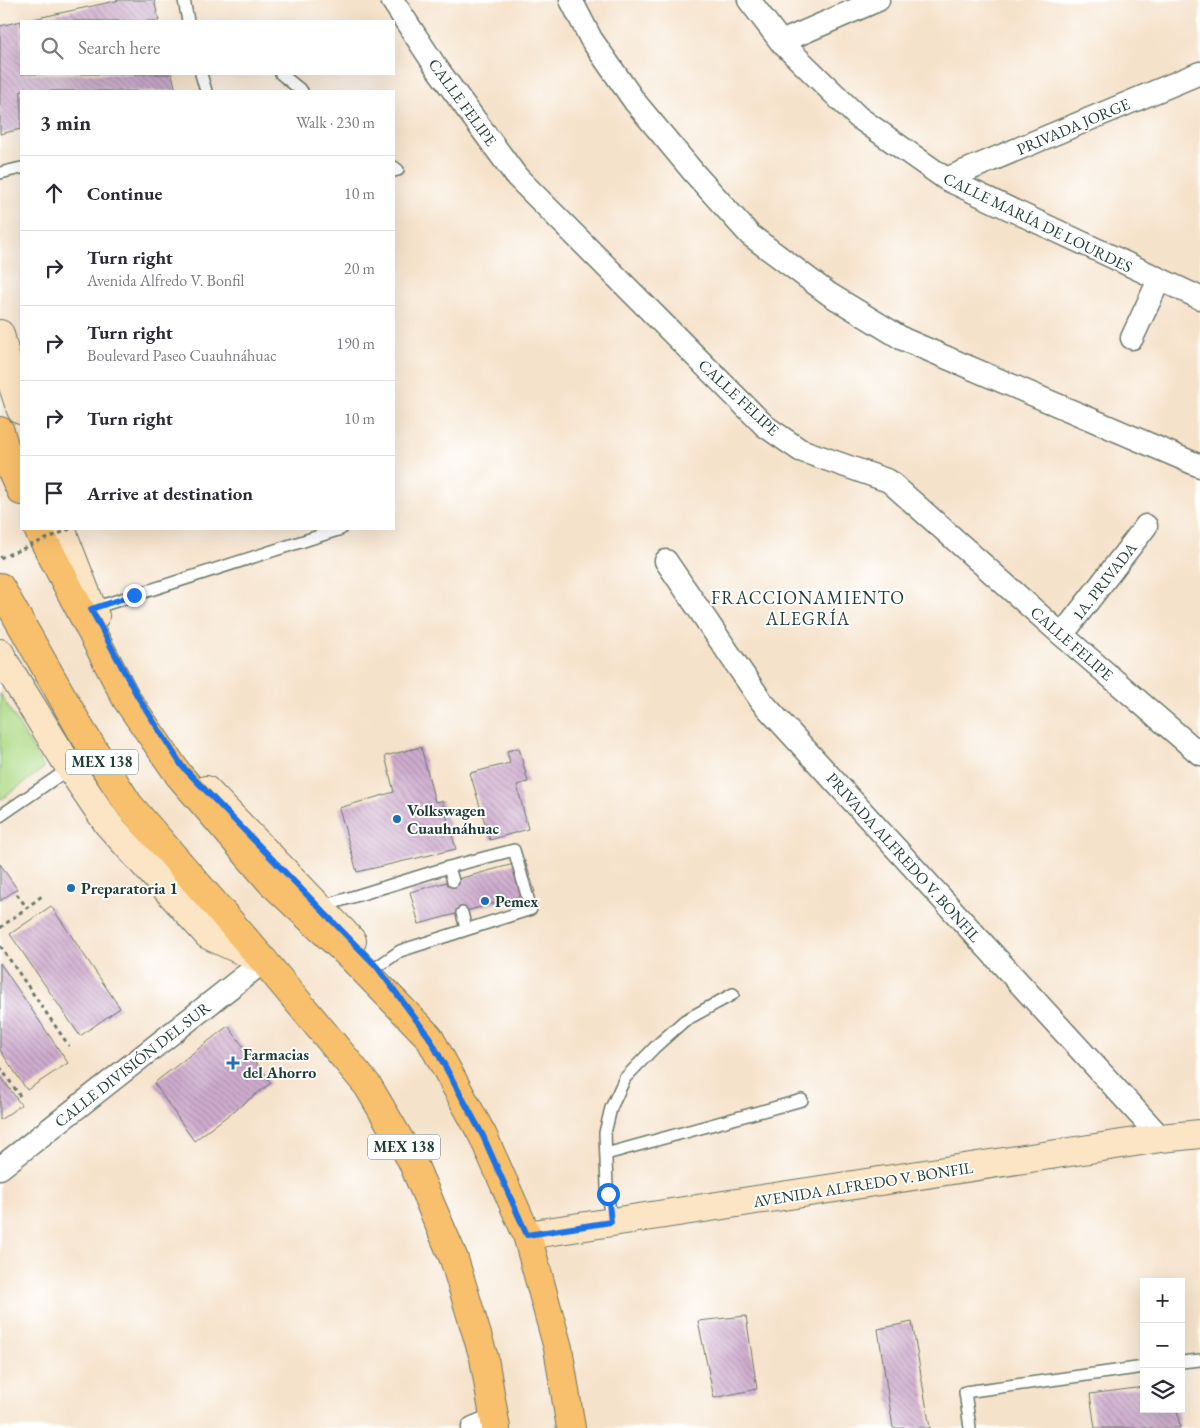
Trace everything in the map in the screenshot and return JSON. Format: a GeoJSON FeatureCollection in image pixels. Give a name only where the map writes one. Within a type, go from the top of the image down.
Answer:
{"type":"FeatureCollection","features":[{"type":"Feature","properties":{"kind":"main road"},"geometry":{"type":"LineString","coordinates":[[0,334],[16,378],[20,404]]}},
{"type":"Feature","properties":{"kind":"main road"},"geometry":{"type":"LineString","coordinates":[[0,431],[10,467],[20,490]]}},
{"type":"Feature","properties":{"kind":"main road","name":"MEX 138"},"geometry":{"type":"LineString","coordinates":[[47,530],[138,697],[182,766],[377,967],[429,1037],[483,1136],[527,1235],[558,1348],[570,1428]]}},
{"type":"Feature","properties":{"kind":"main road","name":"MEX 138"},"geometry":{"type":"LineString","coordinates":[[47,530],[127,700],[179,775],[270,881],[349,954],[429,1037]]}},
{"type":"Feature","properties":{"kind":"main road","name":"MEX 138"},"geometry":{"type":"LineString","coordinates":[[0,587],[81,730],[130,805],[368,1086],[412,1161],[454,1259],[484,1358],[488,1425]]}},
{"type":"Feature","properties":{"kind":"main road","name":"MEX 138"},"geometry":{"type":"LineString","coordinates":[[0,653],[4,663],[70,768],[108,824],[208,935],[264,961]]}},
{"type":"Feature","properties":{"kind":"main road","name":"AVENIDA ALFREDO V. BONFIL"},"geometry":{"type":"LineString","coordinates":[[527,1235],[1161,1138],[1200,1134]]}},
{"type":"Feature","properties":{"kind":"street","name":"CALLE FELIPE"},"geometry":{"type":"LineString","coordinates":[[392,0],[436,67],[517,177],[765,426],[800,450],[889,481],[1200,754]]}},
{"type":"Feature","properties":{"kind":"street"},"geometry":{"type":"LineString","coordinates":[[571,0],[591,38],[635,102],[696,174],[750,235],[829,294],[903,339],[1200,466]]}},
{"type":"Feature","properties":{"kind":"street","name":"CALLE MARÍA DE LOURDES"},"geometry":{"type":"LineString","coordinates":[[749,0],[781,42],[858,117],[946,180],[1159,280],[1194,290]]}},
{"type":"Feature","properties":{"kind":"street"},"geometry":{"type":"LineString","coordinates":[[781,42],[878,0]]}},
{"type":"Feature","properties":{"kind":"street","name":"PRIVADA JORGE"},"geometry":{"type":"LineString","coordinates":[[946,180],[1200,73]]}},
{"type":"Feature","properties":{"kind":"street"},"geometry":{"type":"LineString","coordinates":[[1132,338],[1159,280]]}},
{"type":"Feature","properties":{"kind":"street","name":"1A. PRIVADA"},"geometry":{"type":"LineString","coordinates":[[1062,634],[1146,526]]}},
{"type":"Feature","properties":{"kind":"street","name":"PRIVADA ALFREDO V. BONFIL"},"geometry":{"type":"LineString","coordinates":[[666,561],[762,702],[1161,1138]]}},
{"type":"Feature","properties":{"kind":"street","name":"CALLE DIVISIÓN DEL SUR"},"geometry":{"type":"LineString","coordinates":[[0,1168],[264,961]]}},
{"type":"Feature","properties":{"kind":"lane"},"geometry":{"type":"LineString","coordinates":[[184,0],[188,20]]}},
{"type":"Feature","properties":{"kind":"lane"},"geometry":{"type":"LineString","coordinates":[[201,75],[206,90]]}},
{"type":"Feature","properties":{"kind":"lane"},"geometry":{"type":"LineString","coordinates":[[282,75],[301,90]]}},
{"type":"Feature","properties":{"kind":"lane"},"geometry":{"type":"LineString","coordinates":[[0,173],[20,168]]}},
{"type":"Feature","properties":{"kind":"lane"},"geometry":{"type":"LineString","coordinates":[[91,609],[339,530]]}},
{"type":"Feature","properties":{"kind":"lane"},"geometry":{"type":"LineString","coordinates":[[0,816],[70,768]]}},
{"type":"Feature","properties":{"kind":"lane"},"geometry":{"type":"LineString","coordinates":[[319,908],[449,867],[514,850],[531,909],[400,951],[377,967]]}},
{"type":"Feature","properties":{"kind":"lane"},"geometry":{"type":"LineString","coordinates":[[449,867],[453,881]]}},
{"type":"Feature","properties":{"kind":"lane"},"geometry":{"type":"LineString","coordinates":[[462,913],[466,929]]}},
{"type":"Feature","properties":{"kind":"lane"},"geometry":{"type":"LineString","coordinates":[[611,1222],[607,1187],[606,1133],[611,1108],[625,1078],[684,1021],[732,994]]}},
{"type":"Feature","properties":{"kind":"lane"},"geometry":{"type":"LineString","coordinates":[[606,1154],[802,1100]]}},
{"type":"Feature","properties":{"kind":"lane"},"geometry":{"type":"LineString","coordinates":[[1185,1362],[1200,1360]]}},
{"type":"Feature","properties":{"kind":"lane"},"geometry":{"type":"LineString","coordinates":[[970,1428],[965,1392],[1140,1368]]}},
{"type":"Feature","properties":{"kind":"path"},"geometry":{"type":"LineString","coordinates":[[0,558],[68,530]]}},
{"type":"Feature","properties":{"kind":"path"},"geometry":{"type":"LineString","coordinates":[[17,894],[27,908]]}},
{"type":"Feature","properties":{"kind":"path"},"geometry":{"type":"LineString","coordinates":[[0,928],[42,896]]}},
{"type":"Feature","properties":{"kind":"path"},"geometry":{"type":"LineString","coordinates":[[0,946],[69,1046]]}},
{"type":"Feature","properties":{"kind":"path"},"geometry":{"type":"LineString","coordinates":[[0,1067],[20,1096]]}},
{"type":"Feature","properties":{"kind":"green space"},"geometry":{"type":"Polygon","coordinates":[[[0,693],[44,768],[2,799],[0,798],[0,693]]]}},
{"type":"Feature","properties":{"kind":"building"},"geometry":{"type":"Polygon","coordinates":[[[120,0],[154,0],[159,20],[29,20],[120,0]]]}},
{"type":"Feature","properties":{"kind":"building"},"geometry":{"type":"Polygon","coordinates":[[[20,21],[20,75],[172,75],[176,90],[20,90],[20,129],[0,134],[0,26],[20,21]]]}},
{"type":"Feature","properties":{"kind":"building"},"geometry":{"type":"Polygon","coordinates":[[[421,747],[435,802],[442,801],[456,849],[357,872],[339,808],[394,792],[385,756],[421,747]]]}},
{"type":"Feature","properties":{"kind":"building"},"geometry":{"type":"Polygon","coordinates":[[[519,748],[528,782],[517,785],[528,829],[490,840],[470,773],[510,763],[507,751],[519,748]]]}},
{"type":"Feature","properties":{"kind":"building"},"geometry":{"type":"Polygon","coordinates":[[[525,861],[535,892],[419,924],[410,892],[525,861]]]}},
{"type":"Feature","properties":{"kind":"building"},"geometry":{"type":"Polygon","coordinates":[[[0,864],[17,889],[0,901],[0,864]]]}},
{"type":"Feature","properties":{"kind":"building"},"geometry":{"type":"Polygon","coordinates":[[[51,906],[120,1008],[80,1036],[10,934],[51,906]]]}},
{"type":"Feature","properties":{"kind":"building"},"geometry":{"type":"Polygon","coordinates":[[[0,963],[68,1063],[27,1090],[0,1050],[0,963]]]}},
{"type":"Feature","properties":{"kind":"building"},"geometry":{"type":"Polygon","coordinates":[[[228,1026],[271,1083],[194,1141],[154,1083],[228,1026]]]}},
{"type":"Feature","properties":{"kind":"building"},"geometry":{"type":"Polygon","coordinates":[[[0,1075],[21,1105],[0,1120],[0,1075]]]}},
{"type":"Feature","properties":{"kind":"building"},"geometry":{"type":"Polygon","coordinates":[[[746,1316],[757,1389],[714,1398],[698,1321],[746,1316]]]}},
{"type":"Feature","properties":{"kind":"building"},"geometry":{"type":"Polygon","coordinates":[[[912,1322],[930,1428],[893,1428],[878,1329],[912,1322]]]}},
{"type":"Feature","properties":{"kind":"building"},"geometry":{"type":"Polygon","coordinates":[[[1140,1388],[1140,1413],[1178,1413],[1180,1428],[1095,1428],[1090,1394],[1140,1388]]]}},
{"type":"Feature","properties":{"kind":"place","name":"Volkswagen Cuauhnáhuac"},"geometry":{"type":"Point","coordinates":[397,819]}},
{"type":"Feature","properties":{"kind":"place","name":"Preparatoria 1"},"geometry":{"type":"Point","coordinates":[71,888]}},
{"type":"Feature","properties":{"kind":"place","name":"Pemex"},"geometry":{"type":"Point","coordinates":[485,901]}},
{"type":"Feature","properties":{"kind":"place","name":"Farmacias del Ahorro"},"geometry":{"type":"Point","coordinates":[233,1063]}},
{"type":"Feature","properties":{"kind":"district","name":"FRACCIONAMIENTO ALEGRÍA"},"geometry":{"type":"Point","coordinates":[808,608]}},
{"type":"Feature","properties":{"kind":"route"},"geometry":{"type":"LineString","coordinates":[[134,595],[91,609],[138,697],[182,766],[377,967],[429,1037],[483,1136],[527,1235],[611,1222],[608,1194]]}}]}
